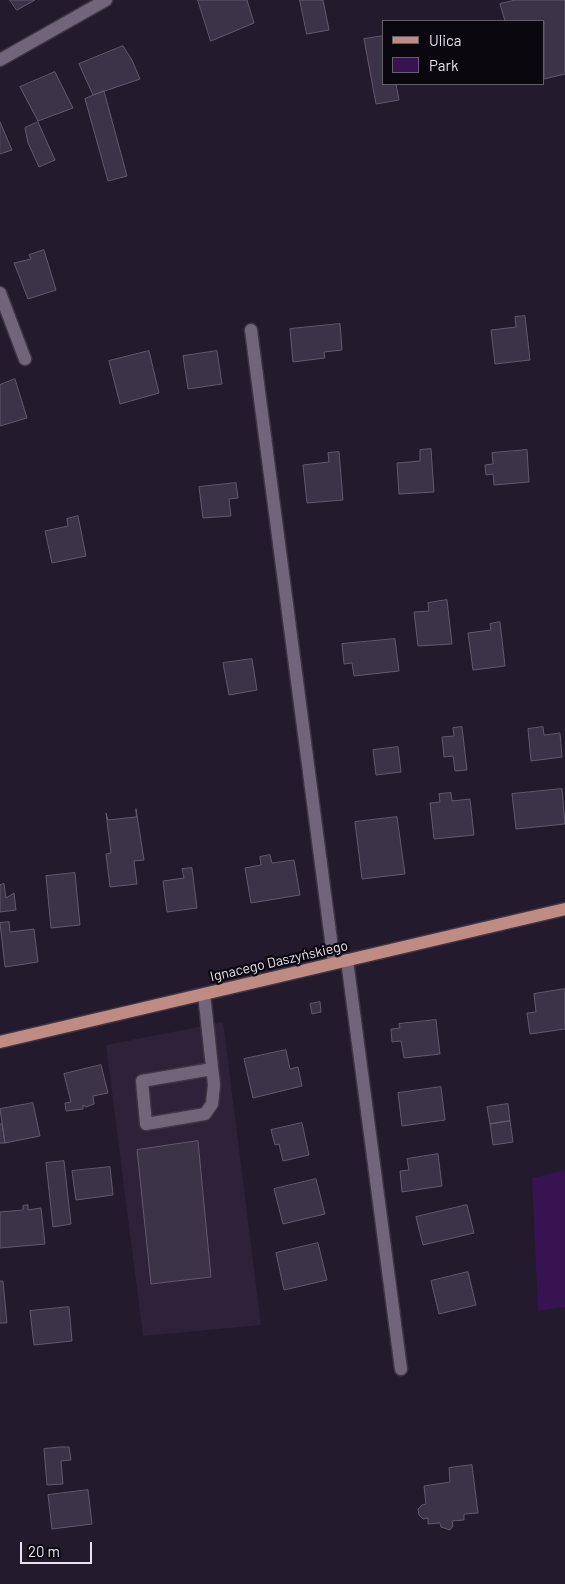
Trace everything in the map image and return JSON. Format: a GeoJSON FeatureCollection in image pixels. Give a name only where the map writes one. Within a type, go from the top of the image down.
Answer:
{"type":"FeatureCollection","features":[{"type":"Feature","properties":{"kind":"main road","name":"Ignacego Daszyńskiego"},"geometry":{"type":"LineString","coordinates":[[0,1042],[565,909]]}},
{"type":"Feature","properties":{"kind":"street"},"geometry":{"type":"LineString","coordinates":[[0,60],[106,0]]}},
{"type":"Feature","properties":{"kind":"street"},"geometry":{"type":"LineString","coordinates":[[0,293],[25,359]]}},
{"type":"Feature","properties":{"kind":"street"},"geometry":{"type":"LineString","coordinates":[[252,330],[334,963]]}},
{"type":"Feature","properties":{"kind":"street"},"geometry":{"type":"LineString","coordinates":[[347,960],[401,1368]]}},
{"type":"Feature","properties":{"kind":"street"},"geometry":{"type":"LineString","coordinates":[[204,994],[214,1085],[212,1104],[205,1114],[146,1124],[142,1081],[212,1069]]}},
{"type":"Feature","properties":{"kind":"shaded area"},"geometry":{"type":"Polygon","coordinates":[[[223,1022],[261,1325],[143,1336],[106,1045],[223,1022]]]}},
{"type":"Feature","properties":{"kind":"green space"},"geometry":{"type":"Polygon","coordinates":[[[565,1170],[565,1307],[538,1311],[532,1178],[565,1170]]]}},
{"type":"Feature","properties":{"kind":"building"},"geometry":{"type":"Polygon","coordinates":[[[10,0],[35,0],[17,10],[10,0]]]}},
{"type":"Feature","properties":{"kind":"building"},"geometry":{"type":"Polygon","coordinates":[[[198,0],[247,0],[254,23],[211,41],[198,0]]]}},
{"type":"Feature","properties":{"kind":"building"},"geometry":{"type":"Polygon","coordinates":[[[300,0],[323,0],[329,30],[307,34],[300,0]]]}},
{"type":"Feature","properties":{"kind":"building"},"geometry":{"type":"Polygon","coordinates":[[[516,0],[565,0],[565,74],[545,79],[545,20],[505,20],[500,4],[516,0]]]}},
{"type":"Feature","properties":{"kind":"building"},"geometry":{"type":"Polygon","coordinates":[[[382,36],[382,85],[396,85],[399,100],[376,104],[364,39],[382,36]]]}},
{"type":"Feature","properties":{"kind":"building"},"geometry":{"type":"Polygon","coordinates":[[[123,46],[132,60],[140,79],[93,95],[79,64],[123,46]]]}},
{"type":"Feature","properties":{"kind":"building"},"geometry":{"type":"Polygon","coordinates":[[[55,72],[73,108],[38,121],[20,87],[55,72]]]}},
{"type":"Feature","properties":{"kind":"building"},"geometry":{"type":"Polygon","coordinates":[[[104,91],[127,176],[108,181],[85,99],[104,91]]]}},
{"type":"Feature","properties":{"kind":"building"},"geometry":{"type":"Polygon","coordinates":[[[0,122],[12,150],[0,154],[0,122]]]}},
{"type":"Feature","properties":{"kind":"building"},"geometry":{"type":"Polygon","coordinates":[[[38,122],[55,160],[39,167],[28,143],[25,128],[38,122]]]}},
{"type":"Feature","properties":{"kind":"building"},"geometry":{"type":"Polygon","coordinates":[[[44,250],[56,290],[28,299],[14,263],[31,259],[29,255],[44,250]]]}},
{"type":"Feature","properties":{"kind":"building"},"geometry":{"type":"Polygon","coordinates":[[[525,316],[530,360],[495,364],[491,330],[516,327],[515,317],[525,316]]]}},
{"type":"Feature","properties":{"kind":"building"},"geometry":{"type":"Polygon","coordinates":[[[340,324],[342,350],[324,352],[325,358],[293,362],[290,329],[340,324]]]}},
{"type":"Feature","properties":{"kind":"building"},"geometry":{"type":"Polygon","coordinates":[[[149,351],[159,393],[120,404],[109,361],[149,351]]]}},
{"type":"Feature","properties":{"kind":"building"},"geometry":{"type":"Polygon","coordinates":[[[217,351],[222,384],[188,389],[183,356],[217,351]]]}},
{"type":"Feature","properties":{"kind":"building"},"geometry":{"type":"Polygon","coordinates":[[[15,379],[27,418],[0,426],[0,385],[15,379]]]}},
{"type":"Feature","properties":{"kind":"building"},"geometry":{"type":"Polygon","coordinates":[[[431,449],[434,492],[399,494],[397,463],[420,461],[420,450],[431,449]]]}},
{"type":"Feature","properties":{"kind":"building"},"geometry":{"type":"Polygon","coordinates":[[[527,450],[529,482],[494,485],[493,474],[486,475],[485,465],[493,464],[492,453],[527,450]]]}},
{"type":"Feature","properties":{"kind":"building"},"geometry":{"type":"Polygon","coordinates":[[[339,452],[343,500],[307,503],[303,465],[329,462],[328,453],[339,452]]]}},
{"type":"Feature","properties":{"kind":"building"},"geometry":{"type":"Polygon","coordinates":[[[236,483],[238,498],[229,499],[231,516],[203,518],[199,487],[236,483]]]}},
{"type":"Feature","properties":{"kind":"building"},"geometry":{"type":"Polygon","coordinates":[[[78,516],[86,556],[52,563],[45,531],[68,526],[67,519],[78,516]]]}},
{"type":"Feature","properties":{"kind":"building"},"geometry":{"type":"Polygon","coordinates":[[[447,600],[452,644],[418,646],[414,612],[429,611],[428,603],[447,600]]]}},
{"type":"Feature","properties":{"kind":"building"},"geometry":{"type":"Polygon","coordinates":[[[500,622],[505,666],[473,670],[468,633],[491,630],[490,624],[500,622]]]}},
{"type":"Feature","properties":{"kind":"building"},"geometry":{"type":"Polygon","coordinates":[[[395,639],[399,671],[354,676],[352,663],[344,664],[342,644],[395,639]]]}},
{"type":"Feature","properties":{"kind":"building"},"geometry":{"type":"Polygon","coordinates":[[[252,659],[257,690],[229,695],[223,663],[252,659]]]}},
{"type":"Feature","properties":{"kind":"building"},"geometry":{"type":"Polygon","coordinates":[[[462,727],[467,770],[455,771],[453,756],[444,757],[442,737],[454,736],[453,728],[462,727]]]}},
{"type":"Feature","properties":{"kind":"building"},"geometry":{"type":"Polygon","coordinates":[[[543,727],[544,735],[560,733],[562,757],[531,761],[528,729],[543,727]]]}},
{"type":"Feature","properties":{"kind":"building"},"geometry":{"type":"Polygon","coordinates":[[[398,747],[401,772],[376,775],[373,750],[398,747]]]}},
{"type":"Feature","properties":{"kind":"building"},"geometry":{"type":"Polygon","coordinates":[[[562,789],[565,824],[516,829],[512,794],[562,789]]]}},
{"type":"Feature","properties":{"kind":"building"},"geometry":{"type":"Polygon","coordinates":[[[451,793],[452,801],[470,799],[474,835],[434,839],[430,803],[440,802],[439,794],[451,793]]]}},
{"type":"Feature","properties":{"kind":"building"},"geometry":{"type":"Polygon","coordinates":[[[136,809],[144,860],[134,861],[137,884],[110,887],[106,854],[111,853],[106,813],[108,820],[136,817],[136,809]]]}},
{"type":"Feature","properties":{"kind":"building"},"geometry":{"type":"Polygon","coordinates":[[[397,817],[405,874],[362,879],[355,822],[397,817]]]}},
{"type":"Feature","properties":{"kind":"building"},"geometry":{"type":"Polygon","coordinates":[[[270,855],[272,863],[294,860],[300,895],[251,903],[245,868],[261,865],[260,857],[270,855]]]}},
{"type":"Feature","properties":{"kind":"building"},"geometry":{"type":"Polygon","coordinates":[[[192,868],[197,908],[167,912],[163,881],[184,878],[182,869],[192,868]]]}},
{"type":"Feature","properties":{"kind":"building"},"geometry":{"type":"Polygon","coordinates":[[[75,873],[80,925],[51,928],[46,876],[75,873]]]}},
{"type":"Feature","properties":{"kind":"building"},"geometry":{"type":"Polygon","coordinates":[[[4,884],[6,898],[14,893],[16,910],[0,912],[0,885],[4,884]]]}},
{"type":"Feature","properties":{"kind":"building"},"geometry":{"type":"Polygon","coordinates":[[[9,922],[10,932],[34,929],[38,962],[5,967],[0,923],[9,922]]]}},
{"type":"Feature","properties":{"kind":"building"},"geometry":{"type":"Polygon","coordinates":[[[565,989],[565,1029],[530,1034],[527,1013],[536,1012],[534,994],[565,989]]]}},
{"type":"Feature","properties":{"kind":"building"},"geometry":{"type":"Polygon","coordinates":[[[320,1002],[321,1012],[312,1014],[310,1004],[320,1002]]]}},
{"type":"Feature","properties":{"kind":"building"},"geometry":{"type":"Polygon","coordinates":[[[436,1020],[440,1054],[404,1058],[401,1041],[392,1042],[391,1029],[400,1028],[399,1024],[436,1020]]]}},
{"type":"Feature","properties":{"kind":"building"},"geometry":{"type":"Polygon","coordinates":[[[286,1050],[290,1069],[298,1067],[302,1086],[253,1098],[244,1059],[286,1050]]]}},
{"type":"Feature","properties":{"kind":"building"},"geometry":{"type":"Polygon","coordinates":[[[101,1065],[108,1093],[93,1096],[94,1104],[86,1107],[83,1105],[83,1109],[66,1111],[65,1103],[71,1102],[64,1074],[101,1065]]]}},
{"type":"Feature","properties":{"kind":"building"},"geometry":{"type":"Polygon","coordinates":[[[441,1087],[445,1120],[402,1126],[398,1093],[441,1087]]]}},
{"type":"Feature","properties":{"kind":"building"},"geometry":{"type":"Polygon","coordinates":[[[33,1103],[40,1136],[5,1143],[0,1109],[33,1103]]]}},
{"type":"Feature","properties":{"kind":"building"},"geometry":{"type":"Polygon","coordinates":[[[508,1104],[510,1121],[490,1124],[487,1107],[508,1104]]]}},
{"type":"Feature","properties":{"kind":"building"},"geometry":{"type":"Polygon","coordinates":[[[510,1121],[513,1142],[493,1145],[490,1124],[510,1121]]]}},
{"type":"Feature","properties":{"kind":"building"},"geometry":{"type":"Polygon","coordinates":[[[302,1123],[309,1155],[283,1161],[279,1144],[275,1145],[271,1130],[302,1123]]]}},
{"type":"Feature","properties":{"kind":"building"},"geometry":{"type":"Polygon","coordinates":[[[0,1124],[2,1124],[5,1143],[0,1143],[0,1124]]]}},
{"type":"Feature","properties":{"kind":"building"},"geometry":{"type":"Polygon","coordinates":[[[198,1141],[211,1277],[151,1284],[137,1150],[198,1141]]]}},
{"type":"Feature","properties":{"kind":"building"},"geometry":{"type":"Polygon","coordinates":[[[438,1154],[442,1186],[402,1192],[400,1171],[409,1170],[407,1159],[438,1154]]]}},
{"type":"Feature","properties":{"kind":"building"},"geometry":{"type":"Polygon","coordinates":[[[64,1161],[71,1224],[53,1227],[46,1163],[64,1161]]]}},
{"type":"Feature","properties":{"kind":"building"},"geometry":{"type":"Polygon","coordinates":[[[110,1167],[113,1195],[76,1200],[72,1171],[110,1167]]]}},
{"type":"Feature","properties":{"kind":"building"},"geometry":{"type":"Polygon","coordinates":[[[316,1179],[325,1214],[283,1224],[274,1189],[316,1179]]]}},
{"type":"Feature","properties":{"kind":"building"},"geometry":{"type":"Polygon","coordinates":[[[28,1205],[28,1210],[41,1208],[45,1244],[0,1248],[0,1212],[23,1210],[23,1206],[28,1205]]]}},
{"type":"Feature","properties":{"kind":"building"},"geometry":{"type":"Polygon","coordinates":[[[467,1205],[474,1233],[423,1245],[416,1217],[467,1205]]]}},
{"type":"Feature","properties":{"kind":"building"},"geometry":{"type":"Polygon","coordinates":[[[318,1243],[327,1280],[284,1290],[276,1253],[318,1243]]]}},
{"type":"Feature","properties":{"kind":"building"},"geometry":{"type":"Polygon","coordinates":[[[468,1272],[476,1305],[439,1314],[431,1281],[468,1272]]]}},
{"type":"Feature","properties":{"kind":"building"},"geometry":{"type":"Polygon","coordinates":[[[0,1281],[3,1281],[7,1323],[0,1323],[0,1281]]]}},
{"type":"Feature","properties":{"kind":"building"},"geometry":{"type":"Polygon","coordinates":[[[69,1307],[72,1341],[34,1345],[30,1311],[69,1307]]]}},
{"type":"Feature","properties":{"kind":"building"},"geometry":{"type":"Polygon","coordinates":[[[69,1447],[71,1460],[61,1461],[63,1484],[47,1485],[44,1449],[69,1447]]]}},
{"type":"Feature","properties":{"kind":"building"},"geometry":{"type":"Polygon","coordinates":[[[472,1465],[478,1513],[464,1514],[464,1520],[452,1521],[453,1526],[450,1530],[441,1527],[440,1523],[428,1524],[428,1518],[423,1519],[419,1515],[418,1509],[426,1504],[424,1486],[450,1482],[449,1468],[472,1465]]]}},
{"type":"Feature","properties":{"kind":"building"},"geometry":{"type":"Polygon","coordinates":[[[88,1490],[92,1524],[52,1529],[48,1495],[88,1490]]]}}]}
